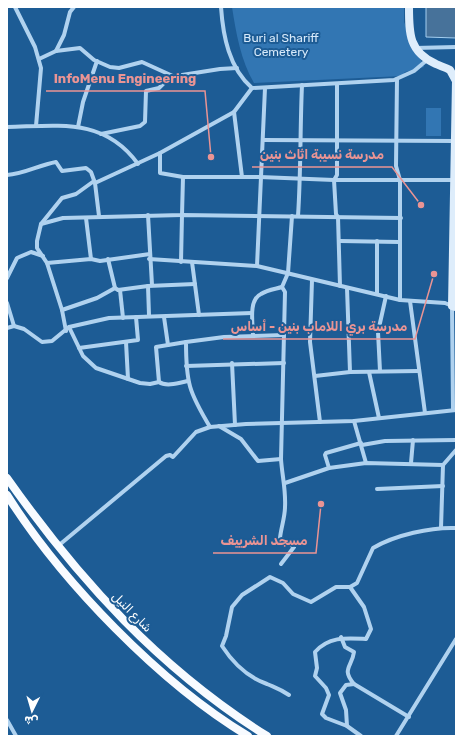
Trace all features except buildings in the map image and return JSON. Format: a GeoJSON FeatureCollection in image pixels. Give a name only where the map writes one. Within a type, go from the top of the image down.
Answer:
{"type":"FeatureCollection","features":[{"type":"Feature","properties":{"kind":"main road"},"geometry":{"type":"LineString","coordinates":[[409,7],[410,33],[415,48],[427,60],[450,70],[455,77],[452,304]]}},
{"type":"Feature","properties":{"kind":"main road"},"geometry":{"type":"LineString","coordinates":[[437,65],[451,79],[452,95],[455,103]]}},
{"type":"Feature","properties":{"kind":"main road","name":"شارع النيل"},"geometry":{"type":"LineString","coordinates":[[7,478],[32,513],[90,586],[148,645],[216,700],[267,736]]}},
{"type":"Feature","properties":{"kind":"main road","name":"شارع النيل"},"geometry":{"type":"LineString","coordinates":[[7,495],[23,520],[73,582],[141,652],[216,714],[248,736]]}},
{"type":"Feature","properties":{"kind":"main road"},"geometry":{"type":"LineString","coordinates":[[15,507],[21,506],[24,502]]}},
{"type":"Feature","properties":{"kind":"main road"},"geometry":{"type":"LineString","coordinates":[[23,520],[32,513]]}},
{"type":"Feature","properties":{"kind":"street"},"geometry":{"type":"LineString","coordinates":[[15,7],[31,36],[39,60],[41,78],[36,126]]}},
{"type":"Feature","properties":{"kind":"street"},"geometry":{"type":"LineString","coordinates":[[56,51],[64,35],[70,12],[74,7]]}},
{"type":"Feature","properties":{"kind":"street"},"geometry":{"type":"LineString","coordinates":[[221,7],[228,47],[243,79],[252,88],[337,84],[397,79],[414,71],[427,60]]}},
{"type":"Feature","properties":{"kind":"street"},"geometry":{"type":"LineString","coordinates":[[415,48],[456,47]]}},
{"type":"Feature","properties":{"kind":"street"},"geometry":{"type":"LineString","coordinates":[[39,60],[56,51],[80,48],[97,61],[110,67],[119,68],[142,62],[175,77]]}},
{"type":"Feature","properties":{"kind":"street"},"geometry":{"type":"LineString","coordinates":[[78,127],[83,102],[97,61]]}},
{"type":"Feature","properties":{"kind":"street"},"geometry":{"type":"LineString","coordinates":[[101,134],[140,126],[146,119],[146,91],[159,88],[175,77],[220,68],[237,68]]}},
{"type":"Feature","properties":{"kind":"street"},"geometry":{"type":"LineString","coordinates":[[397,79],[396,166],[400,180],[400,300]]}},
{"type":"Feature","properties":{"kind":"street"},"geometry":{"type":"LineString","coordinates":[[337,84],[337,175],[334,180],[336,214],[338,217],[340,241],[340,286]]}},
{"type":"Feature","properties":{"kind":"street"},"geometry":{"type":"LineString","coordinates":[[298,216],[301,178],[300,140],[302,85]]}},
{"type":"Feature","properties":{"kind":"street"},"geometry":{"type":"LineString","coordinates":[[66,331],[62,310],[48,263],[36,245],[41,224],[62,198],[76,194],[95,182],[160,154],[234,112],[252,88]]}},
{"type":"Feature","properties":{"kind":"street"},"geometry":{"type":"LineString","coordinates":[[257,266],[265,88]]}},
{"type":"Feature","properties":{"kind":"street"},"geometry":{"type":"LineString","coordinates":[[234,112],[242,177]]}},
{"type":"Feature","properties":{"kind":"street"},"geometry":{"type":"LineString","coordinates":[[7,128],[36,126],[78,127],[101,134],[122,145],[138,164]]}},
{"type":"Feature","properties":{"kind":"street"},"geometry":{"type":"LineString","coordinates":[[263,140],[455,141]]}},
{"type":"Feature","properties":{"kind":"street"},"geometry":{"type":"LineString","coordinates":[[160,154],[160,173],[183,177],[260,177],[334,180],[454,180]]}},
{"type":"Feature","properties":{"kind":"street"},"geometry":{"type":"LineString","coordinates":[[7,175],[19,174],[56,162],[62,171],[86,168],[91,172],[95,182],[99,216]]}},
{"type":"Feature","properties":{"kind":"street"},"geometry":{"type":"LineString","coordinates":[[181,262],[183,177]]}},
{"type":"Feature","properties":{"kind":"street"},"geometry":{"type":"LineString","coordinates":[[41,224],[63,218],[148,215],[401,218]]}},
{"type":"Feature","properties":{"kind":"street"},"geometry":{"type":"LineString","coordinates":[[148,215],[150,254],[149,316]]}},
{"type":"Feature","properties":{"kind":"street"},"geometry":{"type":"LineString","coordinates":[[253,336],[252,313],[254,301],[259,294],[282,287],[288,273],[292,216]]}},
{"type":"Feature","properties":{"kind":"street"},"geometry":{"type":"LineString","coordinates":[[86,218],[91,259]]}},
{"type":"Feature","properties":{"kind":"street"},"geometry":{"type":"LineString","coordinates":[[340,241],[399,242]]}},
{"type":"Feature","properties":{"kind":"street"},"geometry":{"type":"LineString","coordinates":[[377,241],[377,294]]}},
{"type":"Feature","properties":{"kind":"street"},"geometry":{"type":"LineString","coordinates":[[8,275],[17,258],[31,252],[44,256]]}},
{"type":"Feature","properties":{"kind":"street"},"geometry":{"type":"LineString","coordinates":[[48,263],[91,259],[100,261],[150,254]]}},
{"type":"Feature","properties":{"kind":"street"},"geometry":{"type":"LineString","coordinates":[[108,259],[117,289],[123,318]]}},
{"type":"Feature","properties":{"kind":"street"},"geometry":{"type":"LineString","coordinates":[[58,546],[166,456],[170,455],[173,457],[196,432],[210,427],[354,421],[455,410],[452,304],[400,300],[257,266],[149,260]]}},
{"type":"Feature","properties":{"kind":"street"},"geometry":{"type":"LineString","coordinates":[[192,262],[199,315]]}},
{"type":"Feature","properties":{"kind":"street"},"geometry":{"type":"LineString","coordinates":[[312,280],[310,342],[320,422]]}},
{"type":"Feature","properties":{"kind":"street"},"geometry":{"type":"LineString","coordinates":[[62,310],[97,298],[117,289],[150,285],[195,284]]}},
{"type":"Feature","properties":{"kind":"street"},"geometry":{"type":"LineString","coordinates":[[281,564],[294,547],[280,538],[285,506],[285,483],[282,474],[281,459],[285,292],[282,287]]}},
{"type":"Feature","properties":{"kind":"street"},"geometry":{"type":"LineString","coordinates":[[347,288],[350,372]]}},
{"type":"Feature","properties":{"kind":"street"},"geometry":{"type":"LineString","coordinates":[[380,371],[378,332],[386,296]]}},
{"type":"Feature","properties":{"kind":"street"},"geometry":{"type":"LineString","coordinates":[[410,301],[425,413]]}},
{"type":"Feature","properties":{"kind":"street"},"geometry":{"type":"LineString","coordinates":[[7,303],[14,326]]}},
{"type":"Feature","properties":{"kind":"street"},"geometry":{"type":"LineString","coordinates":[[7,328],[14,326],[24,329],[42,342],[52,341],[69,327],[109,318],[252,313]]}},
{"type":"Feature","properties":{"kind":"street"},"geometry":{"type":"LineString","coordinates":[[79,348],[138,340],[136,317]]}},
{"type":"Feature","properties":{"kind":"street"},"geometry":{"type":"LineString","coordinates":[[164,317],[168,345]]}},
{"type":"Feature","properties":{"kind":"street"},"geometry":{"type":"LineString","coordinates":[[69,327],[89,364],[96,368],[146,384],[159,382],[162,384],[171,384],[188,381]]}},
{"type":"Feature","properties":{"kind":"street"},"geometry":{"type":"LineString","coordinates":[[159,382],[156,348],[186,342],[253,336],[284,335]]}},
{"type":"Feature","properties":{"kind":"street"},"geometry":{"type":"LineString","coordinates":[[126,342],[128,379]]}},
{"type":"Feature","properties":{"kind":"street"},"geometry":{"type":"LineString","coordinates":[[186,342],[186,366],[188,381],[194,399],[210,427]]}},
{"type":"Feature","properties":{"kind":"street"},"geometry":{"type":"LineString","coordinates":[[186,366],[232,363],[284,363]]}},
{"type":"Feature","properties":{"kind":"street"},"geometry":{"type":"LineString","coordinates":[[232,363],[235,425]]}},
{"type":"Feature","properties":{"kind":"street"},"geometry":{"type":"LineString","coordinates":[[315,376],[350,372],[419,370]]}},
{"type":"Feature","properties":{"kind":"street"},"geometry":{"type":"LineString","coordinates":[[369,372],[379,418]]}},
{"type":"Feature","properties":{"kind":"street"},"geometry":{"type":"LineString","coordinates":[[354,421],[366,463]]}},
{"type":"Feature","properties":{"kind":"street"},"geometry":{"type":"LineString","coordinates":[[219,426],[241,439],[258,461],[281,459]]}},
{"type":"Feature","properties":{"kind":"street"},"geometry":{"type":"LineString","coordinates":[[411,463],[414,440]]}},
{"type":"Feature","properties":{"kind":"street"},"geometry":{"type":"LineString","coordinates":[[329,468],[325,456],[326,453],[361,444],[385,441],[456,440]]}},
{"type":"Feature","properties":{"kind":"street"},"geometry":{"type":"LineString","coordinates":[[441,528],[443,465],[456,450]]}},
{"type":"Feature","properties":{"kind":"street"},"geometry":{"type":"LineString","coordinates":[[285,483],[329,468],[366,463],[443,465]]}},
{"type":"Feature","properties":{"kind":"street"},"geometry":{"type":"LineString","coordinates":[[377,489],[443,486]]}},
{"type":"Feature","properties":{"kind":"street"},"geometry":{"type":"LineString","coordinates":[[289,695],[275,686],[267,685],[245,672],[233,662],[222,646],[226,636],[232,608],[242,595],[270,577],[283,584],[293,594],[311,602],[336,587],[350,587],[357,582],[373,548],[412,533],[441,528],[456,528]]}},
{"type":"Feature","properties":{"kind":"street"},"geometry":{"type":"LineString","coordinates":[[350,587],[364,607],[371,629],[366,639],[341,637],[330,641],[315,652],[317,668],[315,676],[326,688],[329,695],[322,714],[326,718],[347,726],[361,736]]}},
{"type":"Feature","properties":{"kind":"street"},"geometry":{"type":"LineString","coordinates":[[341,637],[340,638],[345,647],[354,652],[353,659],[347,668],[348,677],[354,684],[409,717]]}},
{"type":"Feature","properties":{"kind":"street"},"geometry":{"type":"LineString","coordinates":[[396,736],[456,639]]}},
{"type":"Feature","properties":{"kind":"street"},"geometry":{"type":"LineString","coordinates":[[347,726],[346,710],[340,693],[346,685],[354,684]]}},
{"type":"Feature","properties":{"kind":"street"},"geometry":{"type":"LineString","coordinates":[[7,720],[16,736]]}},
{"type":"Feature","properties":{"kind":"green space","name":"Buri al Shariff Cemetery"},"geometry":{"type":"Polygon","coordinates":[[[232,7],[404,7],[404,22],[424,67],[405,72],[402,76],[254,83],[242,56],[232,7]]]}},
{"type":"Feature","properties":{"kind":"green space"},"geometry":{"type":"Polygon","coordinates":[[[426,108],[441,108],[441,136],[426,136],[426,108]]]}},
{"type":"Feature","properties":{"kind":"shaded area"},"geometry":{"type":"Polygon","coordinates":[[[426,7],[456,7],[456,38],[426,37],[426,7]]]}},
{"type":"Feature","properties":{"kind":"place","name":"InfoMenu Engineering"},"geometry":{"type":"Point","coordinates":[211,157]}},
{"type":"Feature","properties":{"kind":"place","name":"مدرسة نسيبة اثاث بنين"},"geometry":{"type":"Point","coordinates":[421,205]}},
{"type":"Feature","properties":{"kind":"place","name":"مدرسة بري اللاماب بنين - أساس"},"geometry":{"type":"Point","coordinates":[434,274]}},
{"type":"Feature","properties":{"kind":"place","name":"مسجد الشرييف"},"geometry":{"type":"Point","coordinates":[321,504]}}]}
